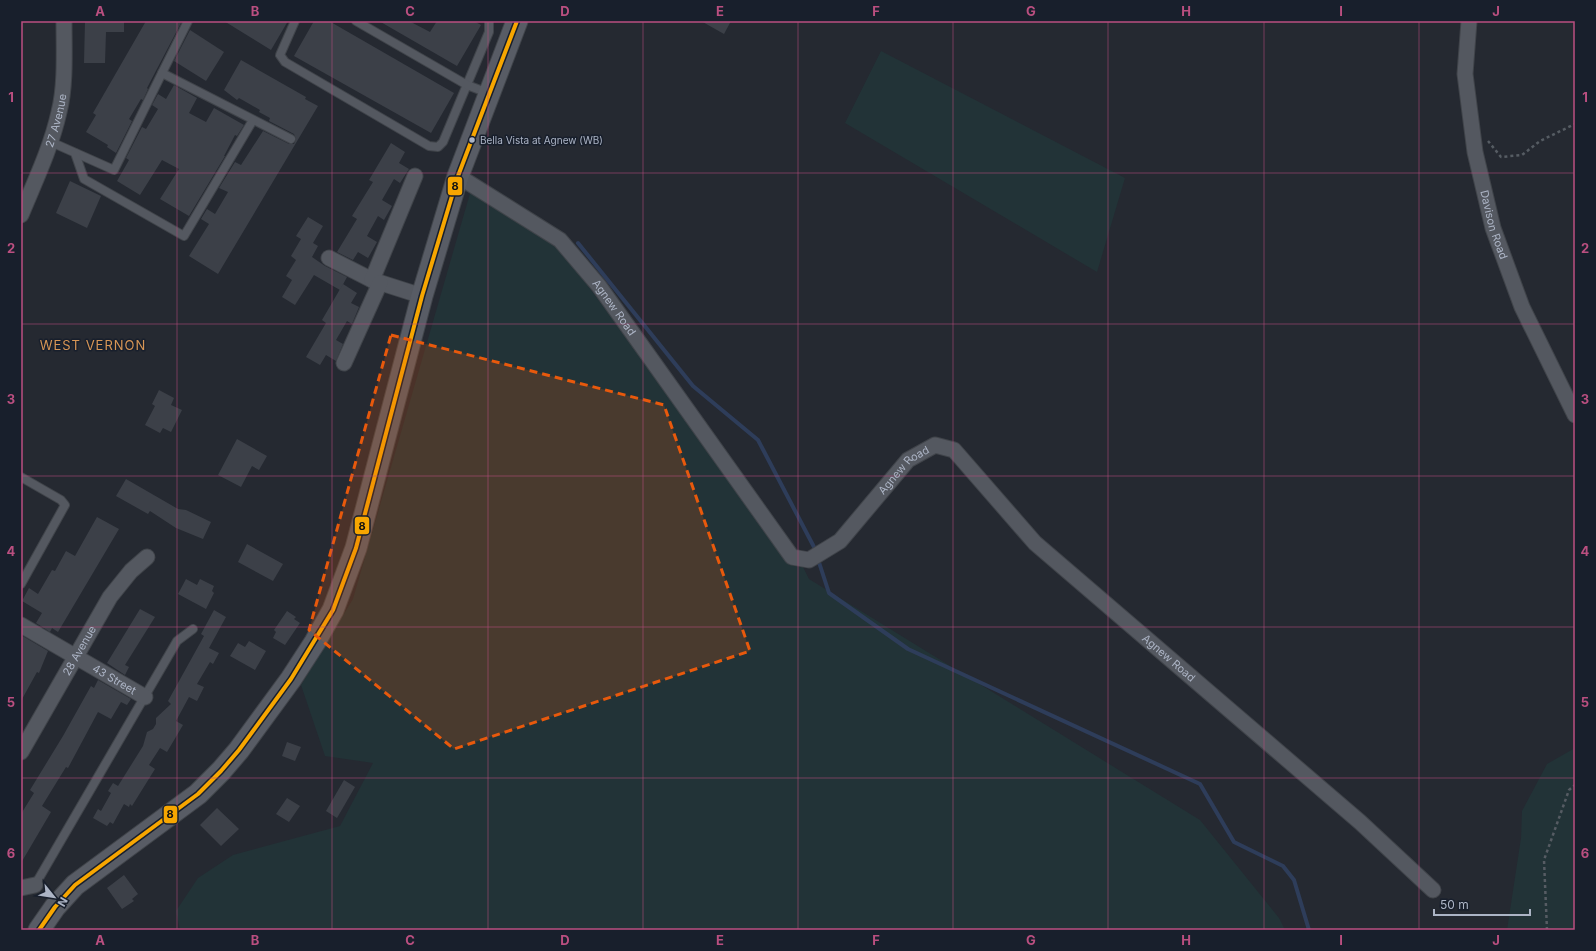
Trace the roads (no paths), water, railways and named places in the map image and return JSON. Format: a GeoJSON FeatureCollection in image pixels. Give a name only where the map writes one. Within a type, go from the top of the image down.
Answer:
{"type":"FeatureCollection","features":[{"type":"Feature","properties":{"kind":"street","name":"27 Avenue"},"geometry":{"type":"LineString","coordinates":[[21,215],[51,142],[60,111],[64,63],[64,21]]}},
{"type":"Feature","properties":{"kind":"street"},"geometry":{"type":"LineString","coordinates":[[39,930],[55,907],[75,885],[198,794],[221,772],[291,679],[315,642],[342,588],[356,548],[422,296],[458,176],[517,21]]}},
{"type":"Feature","properties":{"kind":"street","name":"Davison Road"},"geometry":{"type":"LineString","coordinates":[[1469,21],[1465,74],[1475,152],[1493,228],[1522,307],[1575,415]]}},
{"type":"Feature","properties":{"kind":"street"},"geometry":{"type":"LineString","coordinates":[[344,363],[415,176]]}},
{"type":"Feature","properties":{"kind":"street","name":"Agnew Road"},"geometry":{"type":"LineString","coordinates":[[458,176],[560,240],[599,286],[792,557],[809,560],[840,541],[908,460],[935,445],[954,450],[1035,543],[1360,822],[1433,890]]}},
{"type":"Feature","properties":{"kind":"street"},"geometry":{"type":"LineString","coordinates":[[329,258],[376,281],[422,296]]}},
{"type":"Feature","properties":{"kind":"street","name":"28 Avenue"},"geometry":{"type":"LineString","coordinates":[[21,752],[110,598],[131,571],[147,557]]}},
{"type":"Feature","properties":{"kind":"street","name":"43 Street"},"geometry":{"type":"LineString","coordinates":[[21,625],[145,697]]}},
{"type":"Feature","properties":{"kind":"lane"},"geometry":{"type":"LineString","coordinates":[[51,142],[114,170],[188,21]]}},
{"type":"Feature","properties":{"kind":"lane"},"geometry":{"type":"LineString","coordinates":[[295,21],[280,55],[285,62],[429,146],[438,147],[443,142],[489,32],[489,21]]}},
{"type":"Feature","properties":{"kind":"lane"},"geometry":{"type":"LineString","coordinates":[[356,21],[466,85],[489,93]]}},
{"type":"Feature","properties":{"kind":"lane"},"geometry":{"type":"LineString","coordinates":[[162,73],[291,139]]}},
{"type":"Feature","properties":{"kind":"lane"},"geometry":{"type":"LineString","coordinates":[[75,153],[84,179],[184,236],[253,120]]}},
{"type":"Feature","properties":{"kind":"lane"},"geometry":{"type":"LineString","coordinates":[[21,477],[61,500],[65,505],[21,584]]}},
{"type":"Feature","properties":{"kind":"lane"},"geometry":{"type":"LineString","coordinates":[[28,886],[145,697],[177,641],[193,628]]}},
{"type":"Feature","properties":{"kind":"waterway"},"geometry":{"type":"LineString","coordinates":[[578,243],[693,386],[758,440],[814,547],[829,593],[908,649],[1200,784],[1234,842],[1283,866],[1294,880],[1309,930]]}},
{"type":"Feature","properties":{"kind":"place","name":"Bella Vista at Agnew (WB)"},"geometry":{"type":"Point","coordinates":[472,140]}},
{"type":"Feature","properties":{"kind":"district","name":"WEST VERNON"},"geometry":{"type":"Point","coordinates":[93,345]}}]}
